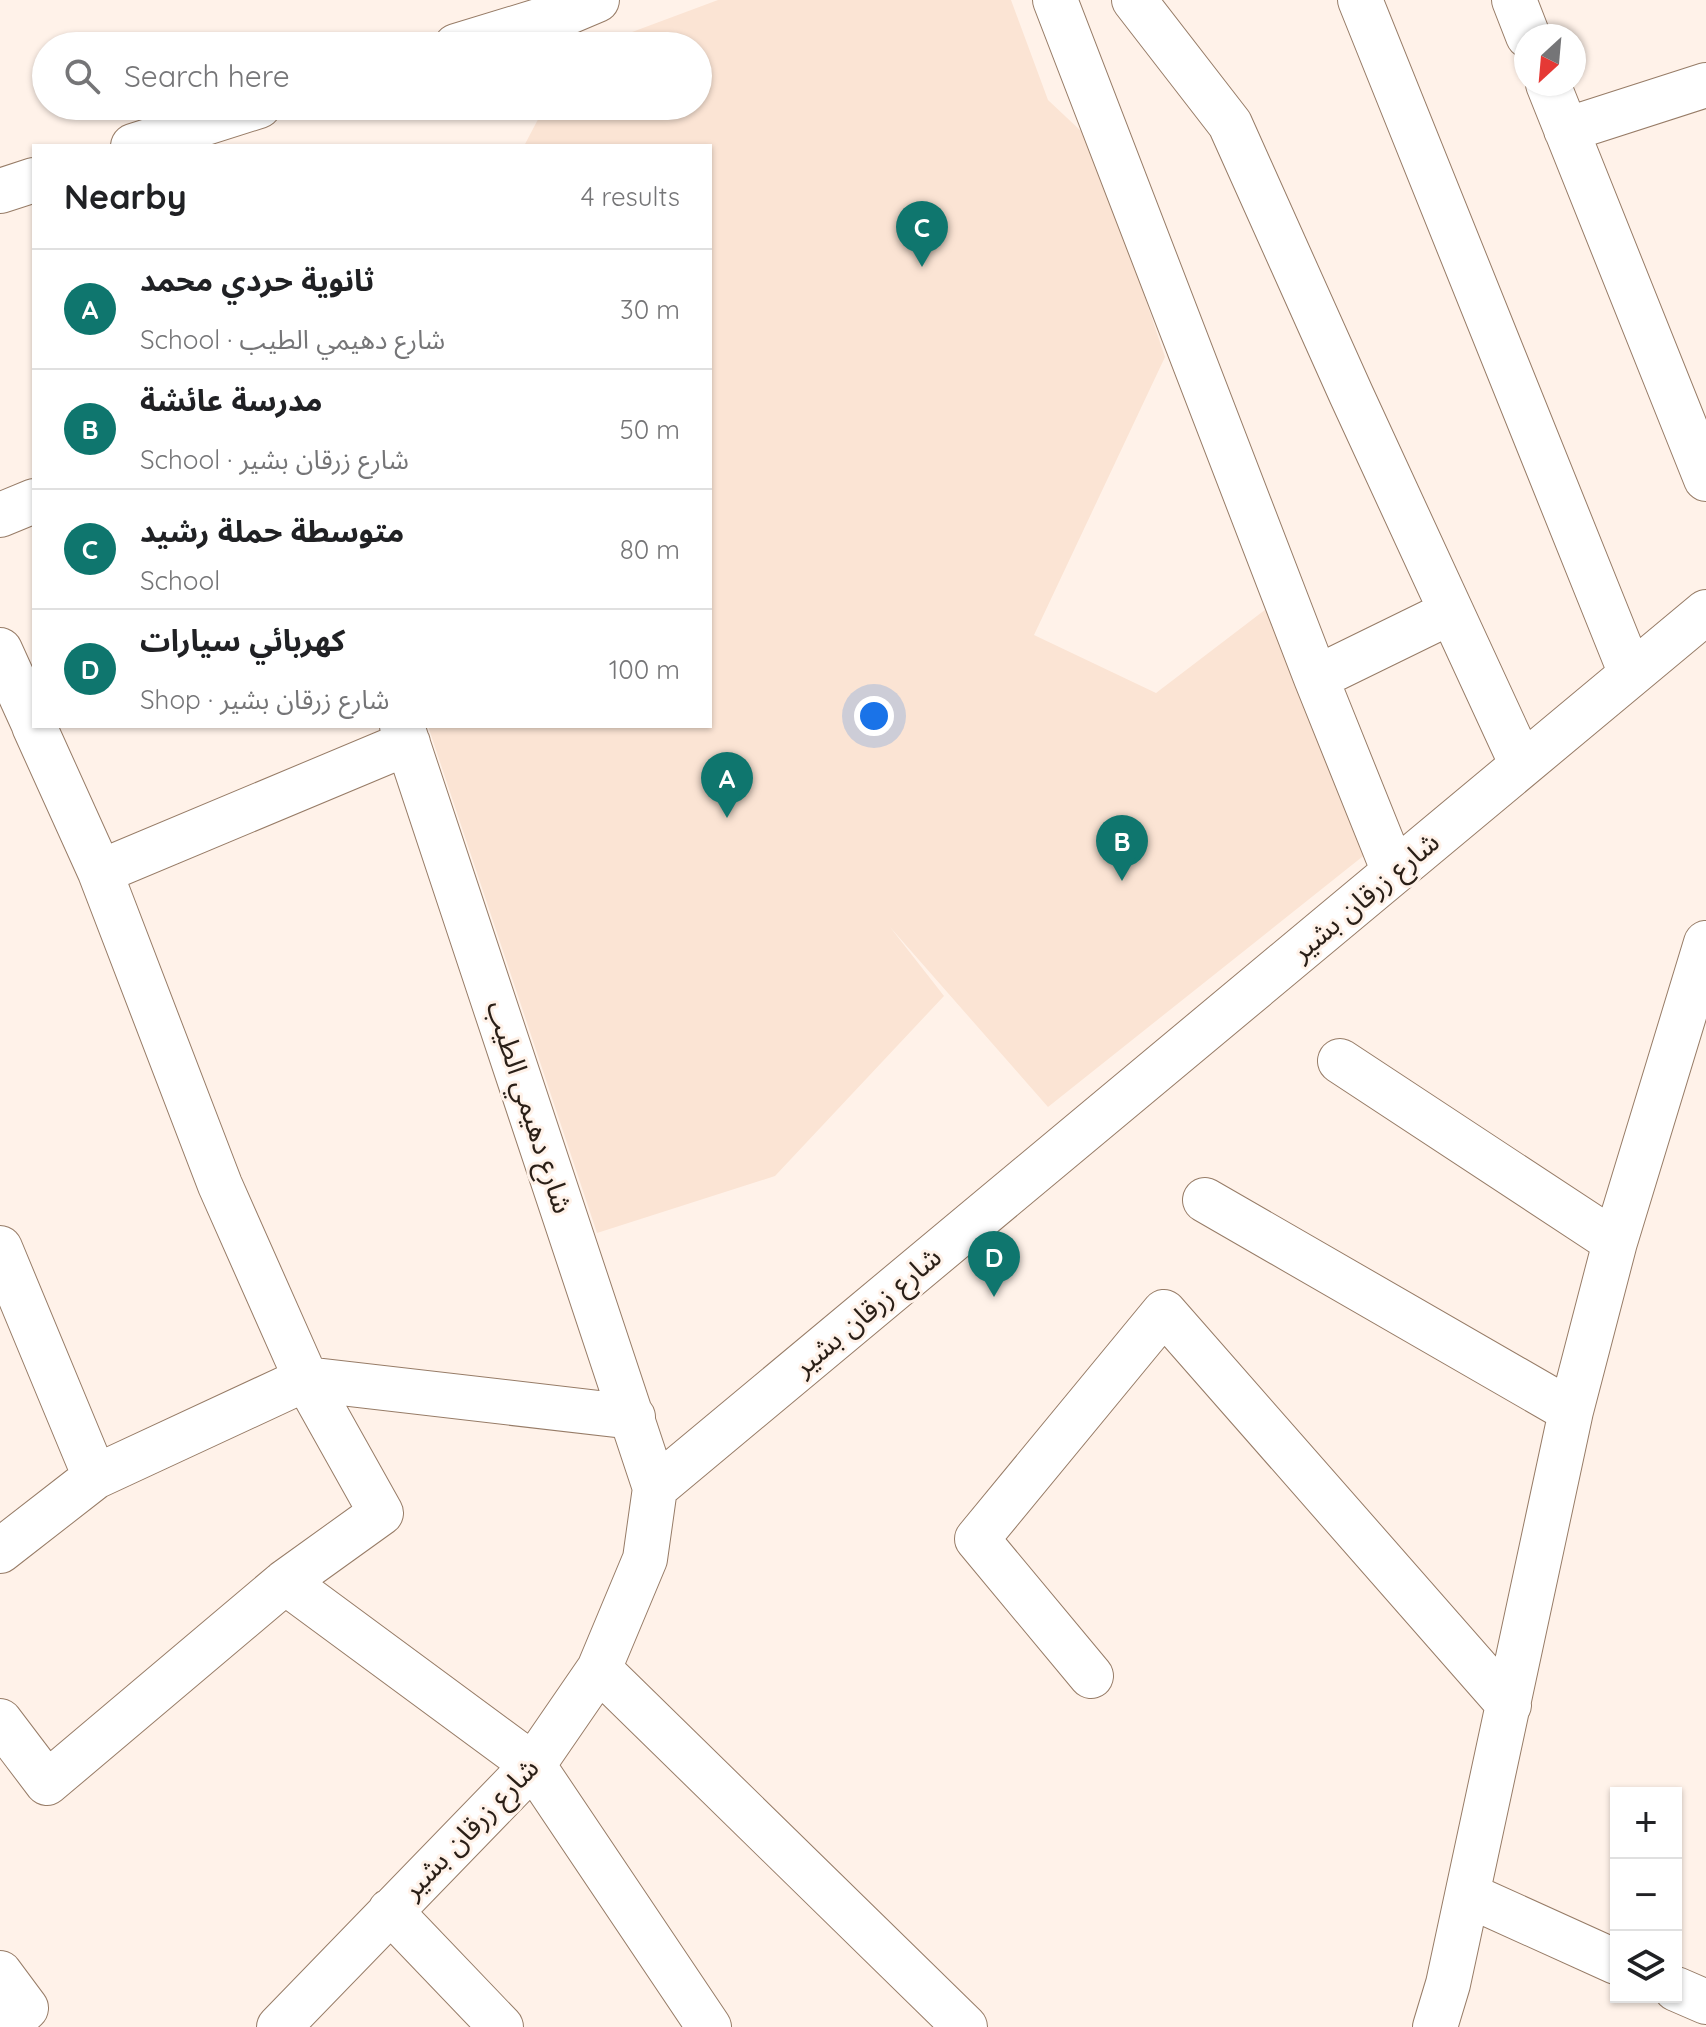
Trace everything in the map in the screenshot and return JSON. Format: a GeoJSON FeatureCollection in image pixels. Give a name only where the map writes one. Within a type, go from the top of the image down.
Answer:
{"type":"FeatureCollection","features":[{"type":"Feature","properties":{"kind":"street"},"geometry":{"type":"LineString","coordinates":[[1055,0],[1316,678],[1394,872]]}},
{"type":"Feature","properties":{"kind":"street"},"geometry":{"type":"LineString","coordinates":[[1134,0],[1230,124],[1522,765]]}},
{"type":"Feature","properties":{"kind":"street"},"geometry":{"type":"LineString","coordinates":[[1360,0],[1631,674]]}},
{"type":"Feature","properties":{"kind":"street"},"geometry":{"type":"LineString","coordinates":[[1514,0],[1523,24]]}},
{"type":"Feature","properties":{"kind":"street"},"geometry":{"type":"LineString","coordinates":[[497,32],[578,4]]}},
{"type":"Feature","properties":{"kind":"street"},"geometry":{"type":"LineString","coordinates":[[1566,130],[1706,85]]}},
{"type":"Feature","properties":{"kind":"street"},"geometry":{"type":"LineString","coordinates":[[1553,96],[1706,479]]}},
{"type":"Feature","properties":{"kind":"street"},"geometry":{"type":"LineString","coordinates":[[145,144],[181,138],[225,120]]}},
{"type":"Feature","properties":{"kind":"street"},"geometry":{"type":"LineString","coordinates":[[0,191],[32,181]]}},
{"type":"Feature","properties":{"kind":"street"},"geometry":{"type":"LineString","coordinates":[[0,515],[32,502]]}},
{"type":"Feature","properties":{"kind":"street"},"geometry":{"type":"LineString","coordinates":[[1316,678],[1451,612]]}},
{"type":"Feature","properties":{"kind":"street","name":"شارع زرقان بشير"},"geometry":{"type":"LineString","coordinates":[[279,2027],[533,1765],[599,1669],[645,1559],[655,1488],[1706,612]]}},
{"type":"Feature","properties":{"kind":"street"},"geometry":{"type":"LineString","coordinates":[[0,650],[32,722]]}},
{"type":"Feature","properties":{"kind":"street"},"geometry":{"type":"LineString","coordinates":[[0,1721],[47,1783],[285,1582],[381,1513],[306,1379],[220,1185],[100,872],[35,728]]}},
{"type":"Feature","properties":{"kind":"street"},"geometry":{"type":"LineString","coordinates":[[100,872],[405,734]]}},
{"type":"Feature","properties":{"kind":"street","name":"شارع دهيمي الطيب"},"geometry":{"type":"LineString","coordinates":[[405,734],[655,1488]]}},
{"type":"Feature","properties":{"kind":"street"},"geometry":{"type":"LineString","coordinates":[[1435,2027],[1468,1895],[1571,1411],[1615,1242],[1706,943]]}},
{"type":"Feature","properties":{"kind":"street"},"geometry":{"type":"LineString","coordinates":[[1340,1061],[1615,1242]]}},
{"type":"Feature","properties":{"kind":"street"},"geometry":{"type":"LineString","coordinates":[[1205,1200],[1571,1411]]}},
{"type":"Feature","properties":{"kind":"street"},"geometry":{"type":"LineString","coordinates":[[0,1248],[95,1477]]}},
{"type":"Feature","properties":{"kind":"street"},"geometry":{"type":"LineString","coordinates":[[1091,1676],[977,1539],[1164,1312],[1509,1705]]}},
{"type":"Feature","properties":{"kind":"street"},"geometry":{"type":"LineString","coordinates":[[0,1551],[95,1477],[306,1379],[633,1417]]}},
{"type":"Feature","properties":{"kind":"street"},"geometry":{"type":"LineString","coordinates":[[285,1582],[533,1765],[709,2027]]}},
{"type":"Feature","properties":{"kind":"street"},"geometry":{"type":"LineString","coordinates":[[599,1669],[965,2027]]}},
{"type":"Feature","properties":{"kind":"street"},"geometry":{"type":"LineString","coordinates":[[1468,1895],[1610,1959]]}},
{"type":"Feature","properties":{"kind":"street"},"geometry":{"type":"LineString","coordinates":[[390,1911],[501,2027]]}},
{"type":"Feature","properties":{"kind":"street"},"geometry":{"type":"LineString","coordinates":[[0,1973],[26,2008],[6,2027]]}},
{"type":"Feature","properties":{"kind":"street"},"geometry":{"type":"LineString","coordinates":[[1682,1992],[1706,2002]]}},
{"type":"Feature","properties":{"kind":"shaded area"},"geometry":{"type":"Polygon","coordinates":[[[718,0],[1011,0],[1048,100],[1082,132],[1104,176],[1165,357],[1034,635],[1156,693],[1278,600],[1367,853],[1048,1107],[890,927],[944,996],[775,1176],[597,1233],[429,728],[712,728],[712,144],[525,144],[538,120],[712,120],[712,32],[632,32],[718,0]]]}},
{"type":"Feature","properties":{"kind":"place","name":"متوسطة حملة رشيد"},"geometry":{"type":"Point","coordinates":[922,267]}},
{"type":"Feature","properties":{"kind":"place","name":"ثانوية حردي محمد"},"geometry":{"type":"Point","coordinates":[727,818]}},
{"type":"Feature","properties":{"kind":"place","name":"مدرسة عائشة"},"geometry":{"type":"Point","coordinates":[1122,881]}},
{"type":"Feature","properties":{"kind":"place","name":"كهربائي سيارات"},"geometry":{"type":"Point","coordinates":[994,1297]}}]}
